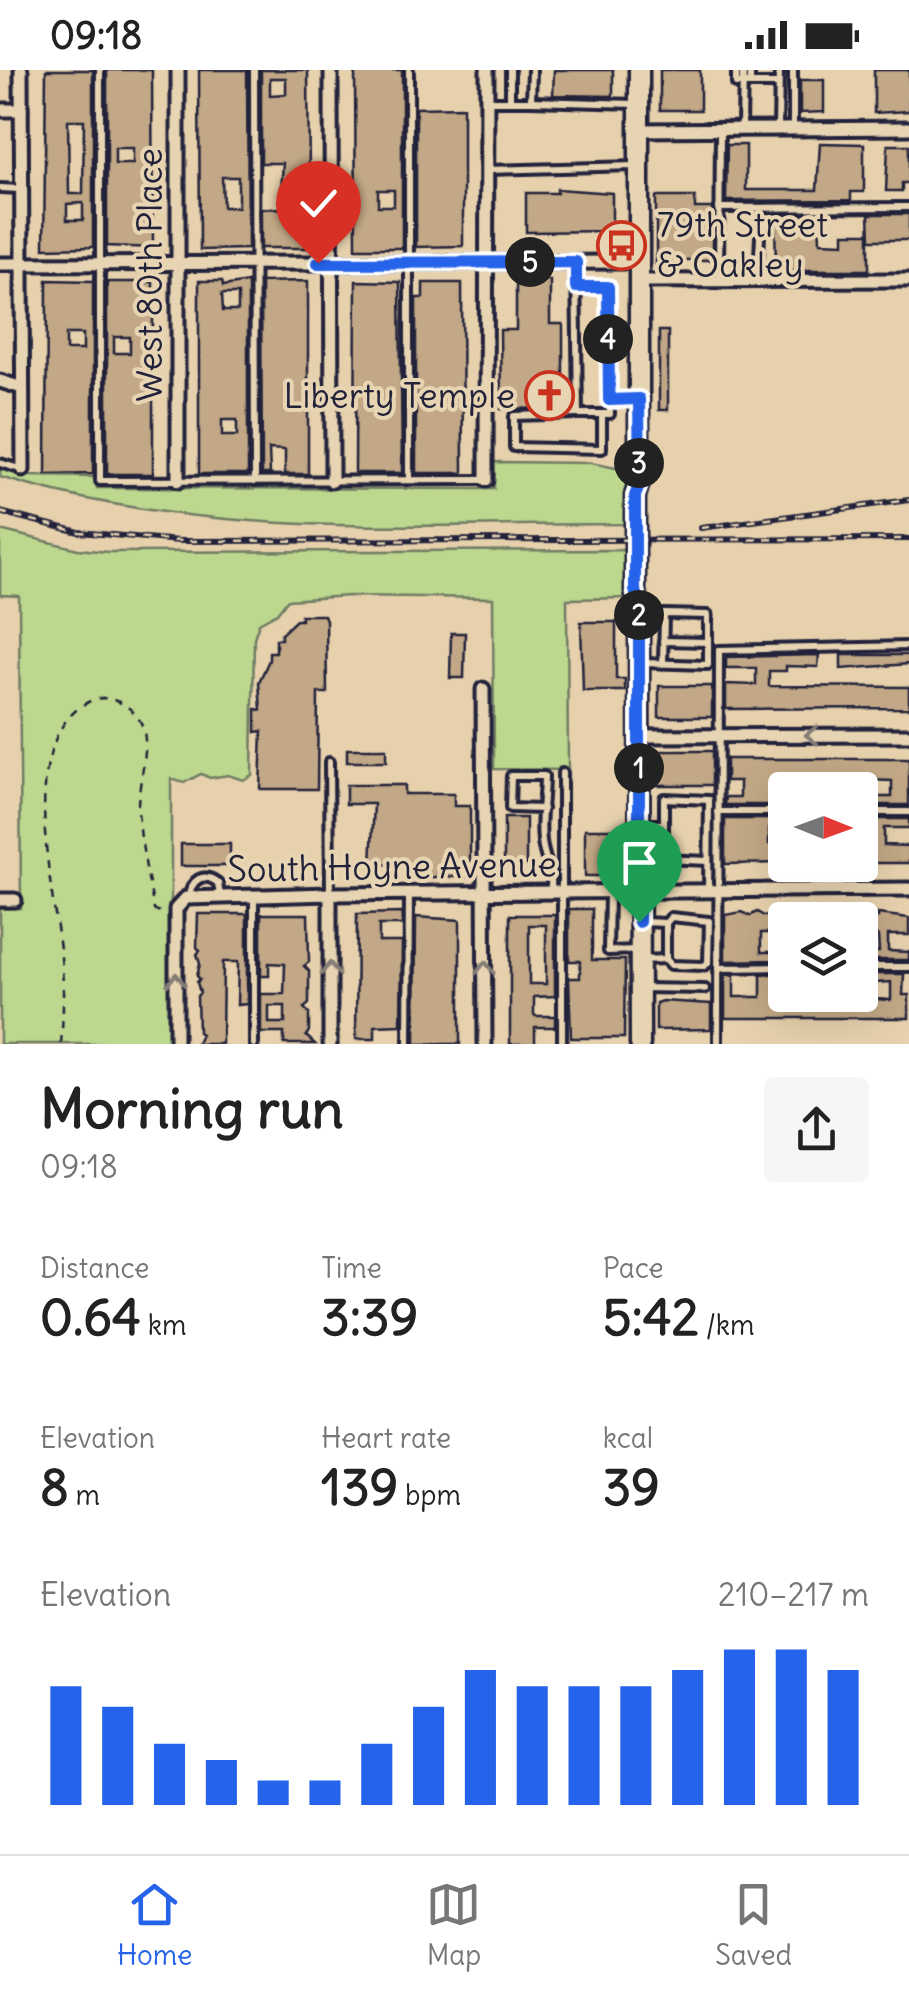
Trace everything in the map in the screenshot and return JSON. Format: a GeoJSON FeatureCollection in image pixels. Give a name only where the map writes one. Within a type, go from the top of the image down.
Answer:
{"type":"FeatureCollection","features":[{"type":"Feature","properties":{"kind":"main road"},"geometry":{"type":"LineString","coordinates":[[639,70],[640,483],[635,496],[635,590],[639,606],[640,1044]]}},
{"type":"Feature","properties":{"kind":"street"},"geometry":{"type":"LineString","coordinates":[[22,70],[23,470]]}},
{"type":"Feature","properties":{"kind":"street","name":"West 80th Place"},"geometry":{"type":"LineString","coordinates":[[178,70],[178,481]]}},
{"type":"Feature","properties":{"kind":"street"},"geometry":{"type":"LineString","coordinates":[[331,70],[332,480]]}},
{"type":"Feature","properties":{"kind":"street"},"geometry":{"type":"LineString","coordinates":[[486,480],[487,70]]}},
{"type":"Feature","properties":{"kind":"street"},"geometry":{"type":"LineString","coordinates":[[0,110],[22,110]]}},
{"type":"Feature","properties":{"kind":"street"},"geometry":{"type":"LineString","coordinates":[[639,130],[909,128]]}},
{"type":"Feature","properties":{"kind":"street"},"geometry":{"type":"LineString","coordinates":[[0,264],[576,262],[719,281],[909,280]]}},
{"type":"Feature","properties":{"kind":"street"},"geometry":{"type":"LineString","coordinates":[[0,381],[22,388]]}},
{"type":"Feature","properties":{"kind":"street"},"geometry":{"type":"LineString","coordinates":[[483,689],[485,1044]]}},
{"type":"Feature","properties":{"kind":"street"},"geometry":{"type":"LineString","coordinates":[[639,736],[909,734]]}},
{"type":"Feature","properties":{"kind":"street","name":"South Hoyne Avenue"},"geometry":{"type":"LineString","coordinates":[[179,905],[220,897],[330,894],[909,889]]}},
{"type":"Feature","properties":{"kind":"street"},"geometry":{"type":"LineString","coordinates":[[330,894],[330,1044]]}},
{"type":"Feature","properties":{"kind":"street"},"geometry":{"type":"LineString","coordinates":[[0,900],[15,900]]}},
{"type":"Feature","properties":{"kind":"street"},"geometry":{"type":"LineString","coordinates":[[176,1044],[179,905]]}},
{"type":"Feature","properties":{"kind":"lane"},"geometry":{"type":"LineString","coordinates":[[100,70],[100,481],[486,480]]}},
{"type":"Feature","properties":{"kind":"lane"},"geometry":{"type":"LineString","coordinates":[[254,70],[255,480]]}},
{"type":"Feature","properties":{"kind":"lane"},"geometry":{"type":"LineString","coordinates":[[409,480],[410,70]]}},
{"type":"Feature","properties":{"kind":"lane"},"geometry":{"type":"LineString","coordinates":[[510,70],[510,102]]}},
{"type":"Feature","properties":{"kind":"lane"},"geometry":{"type":"LineString","coordinates":[[531,102],[532,70]]}},
{"type":"Feature","properties":{"kind":"lane"},"geometry":{"type":"LineString","coordinates":[[742,130],[743,70]]}},
{"type":"Feature","properties":{"kind":"lane"},"geometry":{"type":"LineString","coordinates":[[778,70],[778,130]]}},
{"type":"Feature","properties":{"kind":"lane"},"geometry":{"type":"LineString","coordinates":[[793,70],[793,129]]}},
{"type":"Feature","properties":{"kind":"lane"},"geometry":{"type":"LineString","coordinates":[[742,84],[778,84]]}},
{"type":"Feature","properties":{"kind":"lane"},"geometry":{"type":"LineString","coordinates":[[487,101],[639,104]]}},
{"type":"Feature","properties":{"kind":"lane"},"geometry":{"type":"LineString","coordinates":[[719,281],[720,130]]}},
{"type":"Feature","properties":{"kind":"lane"},"geometry":{"type":"LineString","coordinates":[[486,170],[639,166]]}},
{"type":"Feature","properties":{"kind":"lane"},"geometry":{"type":"LineString","coordinates":[[0,188],[22,189]]}},
{"type":"Feature","properties":{"kind":"lane"},"geometry":{"type":"LineString","coordinates":[[720,208],[909,207]]}},
{"type":"Feature","properties":{"kind":"lane"},"geometry":{"type":"LineString","coordinates":[[758,280],[760,236]]}},
{"type":"Feature","properties":{"kind":"lane"},"geometry":{"type":"LineString","coordinates":[[576,262],[578,414]]}},
{"type":"Feature","properties":{"kind":"lane"},"geometry":{"type":"LineString","coordinates":[[576,287],[608,287],[610,414],[602,414],[578,414],[514,416],[514,446],[602,448],[602,414]]}},
{"type":"Feature","properties":{"kind":"lane"},"geometry":{"type":"LineString","coordinates":[[609,400],[639,399]]}},
{"type":"Feature","properties":{"kind":"lane"},"geometry":{"type":"LineString","coordinates":[[0,463],[23,470]]}},
{"type":"Feature","properties":{"kind":"lane"},"geometry":{"type":"LineString","coordinates":[[639,663],[663,664],[708,665],[708,615],[664,614],[663,664]]}},
{"type":"Feature","properties":{"kind":"lane"},"geometry":{"type":"LineString","coordinates":[[664,641],[708,642]]}},
{"type":"Feature","properties":{"kind":"lane"},"geometry":{"type":"LineString","coordinates":[[713,891],[718,812],[718,650],[909,646]]}},
{"type":"Feature","properties":{"kind":"lane"},"geometry":{"type":"LineString","coordinates":[[329,762],[330,894]]}},
{"type":"Feature","properties":{"kind":"lane"},"geometry":{"type":"LineString","coordinates":[[562,773],[556,892],[562,1044]]}},
{"type":"Feature","properties":{"kind":"lane"},"geometry":{"type":"LineString","coordinates":[[544,809],[510,808],[511,776],[544,776],[544,809],[543,851],[552,869],[556,892]]}},
{"type":"Feature","properties":{"kind":"lane"},"geometry":{"type":"LineString","coordinates":[[708,861],[664,859],[664,798],[709,800],[708,861],[718,968],[718,1044]]}},
{"type":"Feature","properties":{"kind":"lane"},"geometry":{"type":"LineString","coordinates":[[718,812],[768,812]]}},
{"type":"Feature","properties":{"kind":"lane"},"geometry":{"type":"LineString","coordinates":[[878,812],[909,812]]}},
{"type":"Feature","properties":{"kind":"lane"},"geometry":{"type":"LineString","coordinates":[[639,824],[664,824]]}},
{"type":"Feature","properties":{"kind":"lane"},"geometry":{"type":"LineString","coordinates":[[179,905],[196,879],[204,877],[218,883],[220,897]]}},
{"type":"Feature","properties":{"kind":"lane"},"geometry":{"type":"LineString","coordinates":[[608,892],[608,950],[666,959]]}},
{"type":"Feature","properties":{"kind":"lane"},"geometry":{"type":"LineString","coordinates":[[408,1044],[409,893]]}},
{"type":"Feature","properties":{"kind":"lane"},"geometry":{"type":"LineString","coordinates":[[254,896],[254,1044]]}},
{"type":"Feature","properties":{"kind":"lane"},"geometry":{"type":"LineString","coordinates":[[671,917],[709,920],[708,962],[704,966],[670,965],[666,959],[666,923],[671,917]]}},
{"type":"Feature","properties":{"kind":"lane"},"geometry":{"type":"LineString","coordinates":[[639,922],[666,923]]}},
{"type":"Feature","properties":{"kind":"lane"},"geometry":{"type":"LineString","coordinates":[[878,967],[909,967]]}},
{"type":"Feature","properties":{"kind":"lane"},"geometry":{"type":"LineString","coordinates":[[718,968],[768,968]]}},
{"type":"Feature","properties":{"kind":"lane"},"geometry":{"type":"LineString","coordinates":[[640,988],[704,989]]}},
{"type":"Feature","properties":{"kind":"path"},"geometry":{"type":"LineString","coordinates":[[60,1044],[62,968],[44,794],[50,755],[60,728],[78,708],[95,699],[115,700],[126,706],[146,731],[138,800],[154,910],[179,905]]}},
{"type":"Feature","properties":{"kind":"green space"},"geometry":{"type":"Polygon","coordinates":[[[494,462],[591,463],[626,470],[626,524],[389,526],[233,520],[77,497],[0,477],[0,467],[29,476],[96,477],[97,488],[494,489],[494,462]]]}},
{"type":"Feature","properties":{"kind":"green space"},"geometry":{"type":"Polygon","coordinates":[[[0,530],[78,549],[108,552],[626,550],[630,598],[567,599],[568,770],[494,769],[493,598],[349,596],[287,600],[277,613],[259,623],[254,638],[252,775],[243,780],[201,774],[184,783],[171,779],[171,1044],[0,1044],[0,909],[21,908],[19,596],[0,595],[0,530]]]}},
{"type":"Feature","properties":{"kind":"building"},"geometry":{"type":"Polygon","coordinates":[[[46,70],[93,70],[93,247],[44,248],[46,70]],[[68,120],[69,194],[83,194],[84,120],[68,120]],[[83,203],[67,204],[67,220],[83,220],[83,203]]]}},
{"type":"Feature","properties":{"kind":"building"},"geometry":{"type":"Polygon","coordinates":[[[107,70],[152,70],[153,248],[107,246],[107,70]],[[115,148],[115,164],[133,164],[133,148],[115,148]]]}},
{"type":"Feature","properties":{"kind":"building"},"geometry":{"type":"Polygon","coordinates":[[[199,70],[247,70],[248,249],[200,250],[199,70]],[[222,177],[223,207],[238,207],[238,177],[222,177]]]}},
{"type":"Feature","properties":{"kind":"building"},"geometry":{"type":"Polygon","coordinates":[[[261,70],[308,70],[306,191],[281,191],[283,163],[261,163],[261,70]],[[270,78],[270,95],[286,94],[286,78],[270,78]]]}},
{"type":"Feature","properties":{"kind":"building"},"geometry":{"type":"Polygon","coordinates":[[[355,70],[402,70],[402,248],[356,248],[355,70]],[[378,190],[378,206],[394,206],[394,190],[378,190]]]}},
{"type":"Feature","properties":{"kind":"building"},"geometry":{"type":"Polygon","coordinates":[[[554,70],[613,70],[613,96],[553,95],[554,70]]]}},
{"type":"Feature","properties":{"kind":"building"},"geometry":{"type":"Polygon","coordinates":[[[660,70],[700,70],[700,110],[660,110],[660,70]]]}},
{"type":"Feature","properties":{"kind":"building"},"geometry":{"type":"Polygon","coordinates":[[[874,70],[909,70],[909,111],[874,113],[874,70]]]}},
{"type":"Feature","properties":{"kind":"building"},"geometry":{"type":"Polygon","coordinates":[[[800,80],[824,80],[824,112],[800,113],[800,80]]]}},
{"type":"Feature","properties":{"kind":"building"},"geometry":{"type":"Polygon","coordinates":[[[463,107],[463,246],[416,247],[416,108],[463,107]]]}},
{"type":"Feature","properties":{"kind":"building"},"geometry":{"type":"Polygon","coordinates":[[[820,143],[864,144],[864,192],[851,192],[851,200],[726,201],[727,145],[746,145],[746,190],[817,190],[820,143]]]}},
{"type":"Feature","properties":{"kind":"building"},"geometry":{"type":"Polygon","coordinates":[[[888,145],[909,145],[909,183],[902,183],[902,191],[886,191],[888,145]]]}},
{"type":"Feature","properties":{"kind":"building"},"geometry":{"type":"Polygon","coordinates":[[[557,189],[612,193],[612,231],[526,232],[526,193],[557,193],[557,189]]]}},
{"type":"Feature","properties":{"kind":"building"},"geometry":{"type":"Polygon","coordinates":[[[656,197],[695,197],[695,208],[712,208],[712,260],[676,260],[676,271],[656,271],[656,197]]]}},
{"type":"Feature","properties":{"kind":"building"},"geometry":{"type":"Polygon","coordinates":[[[308,207],[308,248],[261,248],[261,209],[308,207]]]}},
{"type":"Feature","properties":{"kind":"building"},"geometry":{"type":"Polygon","coordinates":[[[819,214],[820,242],[844,243],[844,233],[869,233],[869,270],[776,270],[775,215],[819,214]]]}},
{"type":"Feature","properties":{"kind":"building"},"geometry":{"type":"Polygon","coordinates":[[[869,214],[909,214],[909,240],[870,240],[869,214]]]}},
{"type":"Feature","properties":{"kind":"building"},"geometry":{"type":"Polygon","coordinates":[[[47,280],[93,281],[93,474],[46,475],[47,280]],[[66,334],[66,350],[83,350],[83,334],[66,334]]]}},
{"type":"Feature","properties":{"kind":"building"},"geometry":{"type":"Polygon","coordinates":[[[522,280],[550,280],[550,324],[563,324],[563,408],[501,409],[500,330],[516,330],[516,285],[522,285],[522,280]]]}},
{"type":"Feature","properties":{"kind":"building"},"geometry":{"type":"Polygon","coordinates":[[[199,281],[222,281],[223,286],[248,282],[248,474],[199,474],[199,281]],[[222,294],[223,311],[238,311],[238,294],[222,294]],[[222,420],[222,436],[237,436],[237,420],[222,420]]]}},
{"type":"Feature","properties":{"kind":"building"},"geometry":{"type":"Polygon","coordinates":[[[308,281],[308,474],[285,474],[285,450],[269,449],[270,474],[262,474],[261,282],[308,281]]]}},
{"type":"Feature","properties":{"kind":"building"},"geometry":{"type":"Polygon","coordinates":[[[356,281],[400,282],[402,473],[355,473],[356,281]]]}},
{"type":"Feature","properties":{"kind":"building"},"geometry":{"type":"Polygon","coordinates":[[[107,282],[153,282],[153,474],[107,474],[107,282]],[[114,337],[114,353],[130,353],[130,337],[114,337]]]}},
{"type":"Feature","properties":{"kind":"building"},"geometry":{"type":"Polygon","coordinates":[[[423,283],[462,283],[463,473],[416,473],[416,298],[423,298],[423,283]]]}},
{"type":"Feature","properties":{"kind":"building"},"geometry":{"type":"Polygon","coordinates":[[[659,331],[668,331],[668,410],[659,410],[659,331]]]}},
{"type":"Feature","properties":{"kind":"building"},"geometry":{"type":"Polygon","coordinates":[[[301,615],[324,615],[326,620],[327,693],[318,693],[317,789],[260,789],[262,731],[256,732],[256,709],[261,710],[259,682],[269,652],[276,652],[276,639],[281,639],[281,634],[296,620],[301,620],[301,615]]]}},
{"type":"Feature","properties":{"kind":"building"},"geometry":{"type":"Polygon","coordinates":[[[581,622],[616,622],[616,679],[625,679],[625,691],[583,691],[581,622]]]}},
{"type":"Feature","properties":{"kind":"building"},"geometry":{"type":"Polygon","coordinates":[[[451,633],[465,633],[464,678],[450,678],[451,633]]]}},
{"type":"Feature","properties":{"kind":"building"},"geometry":{"type":"Polygon","coordinates":[[[819,655],[818,667],[786,666],[786,671],[769,671],[769,686],[909,687],[909,708],[726,709],[726,684],[756,685],[756,668],[726,668],[726,657],[819,655]]]}},
{"type":"Feature","properties":{"kind":"building"},"geometry":{"type":"Polygon","coordinates":[[[841,655],[909,655],[909,664],[841,669],[841,655]]]}},
{"type":"Feature","properties":{"kind":"building"},"geometry":{"type":"Polygon","coordinates":[[[659,686],[712,686],[712,717],[659,717],[659,686]]]}},
{"type":"Feature","properties":{"kind":"building"},"geometry":{"type":"Polygon","coordinates":[[[347,749],[386,749],[386,762],[347,762],[347,749]]]}},
{"type":"Feature","properties":{"kind":"building"},"geometry":{"type":"Polygon","coordinates":[[[656,751],[712,751],[712,785],[656,785],[656,751]]]}},
{"type":"Feature","properties":{"kind":"building"},"geometry":{"type":"Polygon","coordinates":[[[726,759],[909,759],[909,805],[878,805],[878,797],[892,797],[892,781],[878,780],[878,772],[768,772],[768,805],[725,805],[726,797],[740,797],[740,781],[726,781],[726,759]]]}},
{"type":"Feature","properties":{"kind":"building"},"geometry":{"type":"Polygon","coordinates":[[[346,785],[404,785],[404,794],[454,794],[454,806],[470,806],[470,877],[411,877],[411,865],[371,864],[374,804],[346,804],[346,785]]]}},
{"type":"Feature","properties":{"kind":"building"},"geometry":{"type":"Polygon","coordinates":[[[504,818],[526,818],[526,865],[504,865],[504,818]]]}},
{"type":"Feature","properties":{"kind":"building"},"geometry":{"type":"Polygon","coordinates":[[[725,819],[768,819],[768,863],[725,864],[725,819]]]}},
{"type":"Feature","properties":{"kind":"building"},"geometry":{"type":"Polygon","coordinates":[[[878,819],[909,819],[909,828],[884,828],[884,845],[909,846],[909,863],[878,863],[878,819]]]}},
{"type":"Feature","properties":{"kind":"building"},"geometry":{"type":"Polygon","coordinates":[[[585,829],[624,829],[625,876],[585,876],[585,829]]]}},
{"type":"Feature","properties":{"kind":"building"},"geometry":{"type":"Polygon","coordinates":[[[181,844],[230,844],[230,866],[181,866],[181,844]]]}},
{"type":"Feature","properties":{"kind":"building"},"geometry":{"type":"Polygon","coordinates":[[[569,909],[592,909],[592,960],[625,960],[624,1038],[571,1038],[569,978],[580,978],[580,961],[569,961],[569,909]]]}},
{"type":"Feature","properties":{"kind":"building"},"geometry":{"type":"Polygon","coordinates":[[[742,912],[750,916],[757,912],[768,916],[768,933],[761,933],[761,952],[768,952],[768,960],[725,961],[725,915],[742,912]]]}},
{"type":"Feature","properties":{"kind":"building"},"geometry":{"type":"Polygon","coordinates":[[[402,913],[402,925],[379,925],[379,942],[402,942],[401,1025],[375,1026],[375,1039],[356,1039],[357,914],[402,913]]]}},
{"type":"Feature","properties":{"kind":"building"},"geometry":{"type":"Polygon","coordinates":[[[198,914],[247,914],[247,1004],[237,1005],[238,962],[223,962],[222,1044],[197,1044],[201,1034],[197,996],[198,914]]]}},
{"type":"Feature","properties":{"kind":"building"},"geometry":{"type":"Polygon","coordinates":[[[261,914],[308,914],[309,962],[304,966],[309,971],[309,1004],[304,1008],[309,1013],[306,1036],[315,1044],[284,1044],[284,1033],[261,1033],[261,994],[284,994],[285,964],[269,963],[269,976],[261,976],[261,914]],[[269,1006],[269,1023],[285,1023],[285,1006],[269,1006]]]}},
{"type":"Feature","properties":{"kind":"building"},"geometry":{"type":"Polygon","coordinates":[[[510,915],[555,915],[555,996],[534,997],[534,1014],[555,1016],[555,1027],[535,1027],[535,1044],[510,1044],[510,915]],[[529,925],[529,984],[546,984],[546,925],[529,925]]]}},
{"type":"Feature","properties":{"kind":"building"},"geometry":{"type":"Polygon","coordinates":[[[416,917],[460,920],[460,1044],[415,1044],[416,917]]]}},
{"type":"Feature","properties":{"kind":"building"},"geometry":{"type":"Polygon","coordinates":[[[878,917],[909,918],[909,935],[888,935],[888,951],[909,952],[909,960],[878,960],[878,917]]]}},
{"type":"Feature","properties":{"kind":"building"},"geometry":{"type":"Polygon","coordinates":[[[761,974],[768,974],[768,1012],[878,1012],[878,999],[891,1000],[891,982],[878,983],[878,974],[904,974],[903,995],[909,995],[909,1018],[725,1018],[725,975],[734,975],[734,997],[761,997],[761,974]]]}},
{"type":"Feature","properties":{"kind":"building"},"geometry":{"type":"Polygon","coordinates":[[[656,1003],[711,1004],[711,1029],[656,1030],[656,1003]]]}},
{"type":"Feature","properties":{"kind":"railway"},"geometry":{"type":"LineString","coordinates":[[701,528],[909,500]]}},
{"type":"Feature","properties":{"kind":"railway"},"geometry":{"type":"LineString","coordinates":[[0,512],[79,532],[179,541],[909,539]]}},
{"type":"Feature","properties":{"kind":"place","name":"79th Street & Oakley"},"geometry":{"type":"Point","coordinates":[622,245]}},
{"type":"Feature","properties":{"kind":"place","name":"Liberty Temple"},"geometry":{"type":"Point","coordinates":[550,396]}},
{"type":"Feature","properties":{"kind":"route"},"geometry":{"type":"LineString","coordinates":[[318,263],[576,262],[576,287],[608,287],[609,400],[639,399],[635,590],[639,606],[639,922]]}}]}
